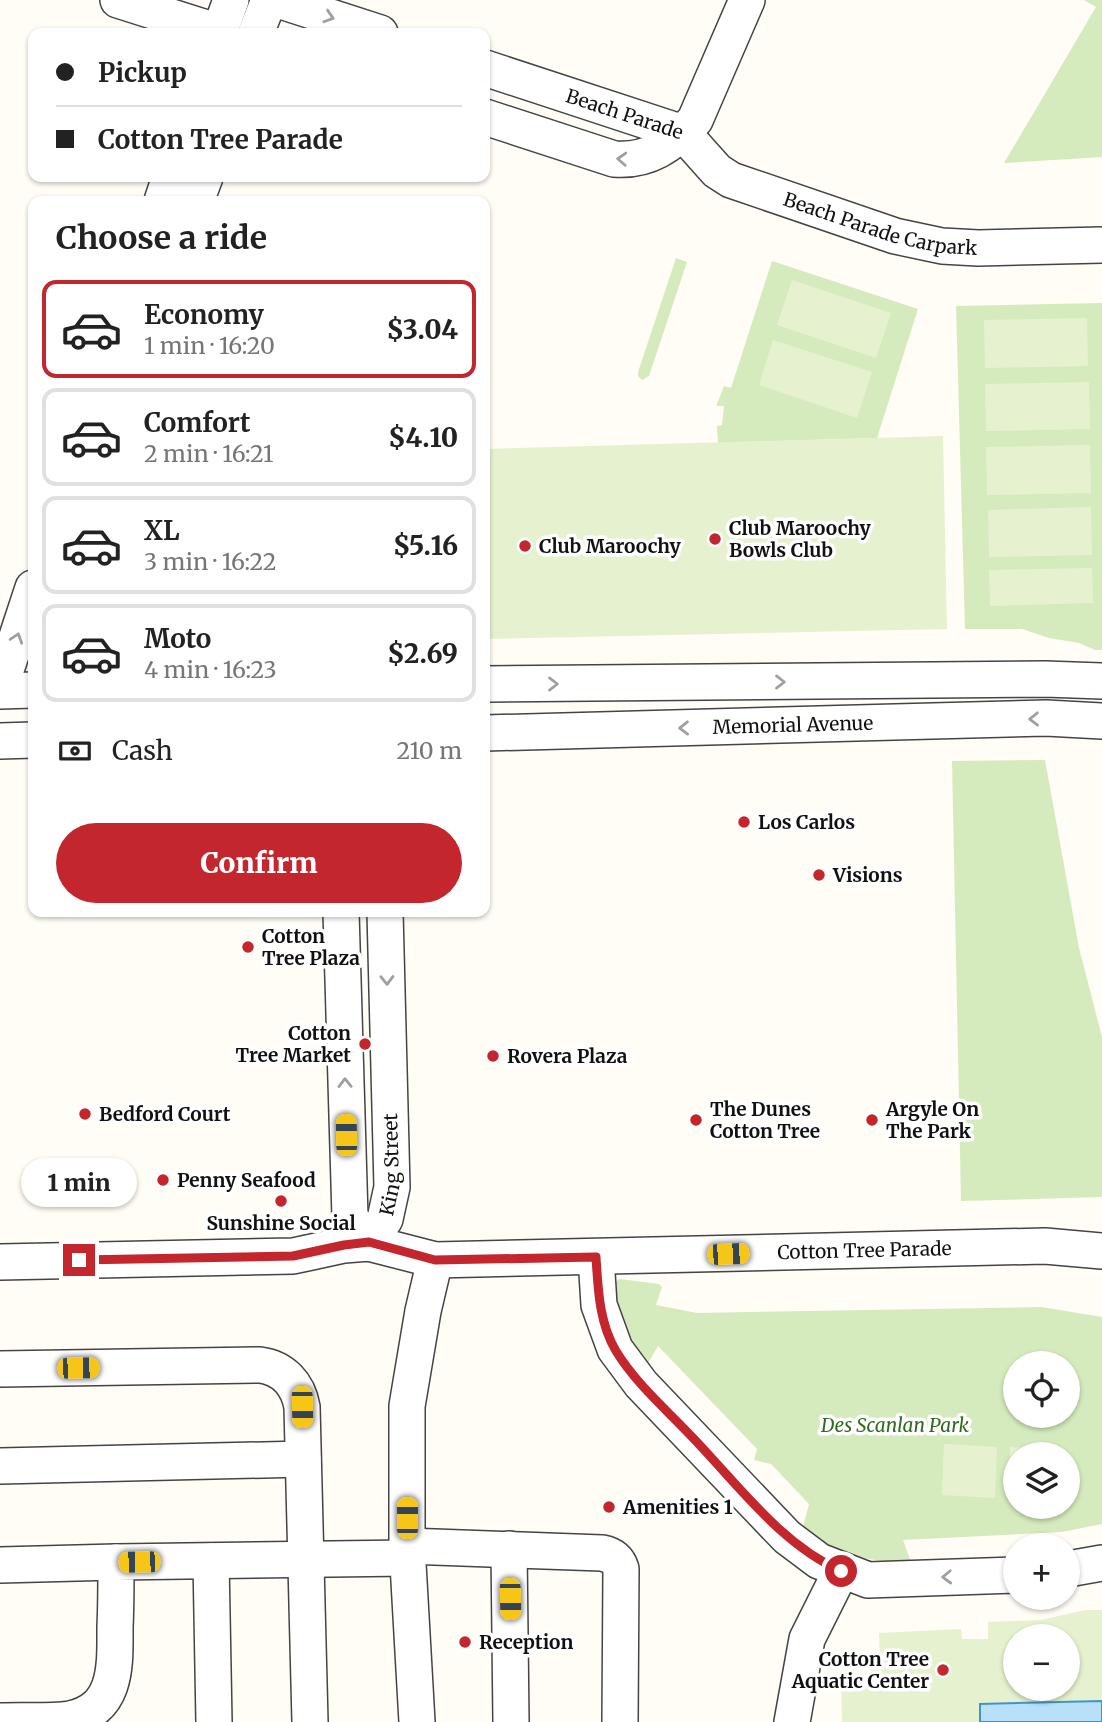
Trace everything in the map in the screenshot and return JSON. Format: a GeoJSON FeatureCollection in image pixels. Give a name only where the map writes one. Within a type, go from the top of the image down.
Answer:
{"type":"FeatureCollection","features":[{"type":"Feature","properties":{"kind":"street"},"geometry":{"type":"LineString","coordinates":[[118,0],[205,28]]}},
{"type":"Feature","properties":{"kind":"street"},"geometry":{"type":"LineString","coordinates":[[222,28],[231,0]]}},
{"type":"Feature","properties":{"kind":"street"},"geometry":{"type":"LineString","coordinates":[[258,28],[269,0]]}},
{"type":"Feature","properties":{"kind":"street"},"geometry":{"type":"LineString","coordinates":[[278,0],[365,28]]}},
{"type":"Feature","properties":{"kind":"street"},"geometry":{"type":"LineString","coordinates":[[683,133],[695,121],[747,0]]}},
{"type":"Feature","properties":{"kind":"street","name":"Beach Parade"},"geometry":{"type":"LineString","coordinates":[[490,70],[683,133]]}},
{"type":"Feature","properties":{"kind":"street","name":"Beach Parade"},"geometry":{"type":"LineString","coordinates":[[490,119],[614,159],[628,160],[655,153],[683,133]]}},
{"type":"Feature","properties":{"kind":"street","name":"Beach Parade Carpark"},"geometry":{"type":"LineString","coordinates":[[683,133],[717,171],[731,180],[895,236],[942,246],[978,248],[1102,245]]}},
{"type":"Feature","properties":{"kind":"street"},"geometry":{"type":"LineString","coordinates":[[28,603],[0,690],[28,690]]}},
{"type":"Feature","properties":{"kind":"street"},"geometry":{"type":"LineString","coordinates":[[490,684],[1031,679],[1102,681]]}},
{"type":"Feature","properties":{"kind":"street","name":"Memorial Avenue"},"geometry":{"type":"LineString","coordinates":[[490,733],[1046,718],[1102,721]]}},
{"type":"Feature","properties":{"kind":"street"},"geometry":{"type":"LineString","coordinates":[[0,741],[28,740]]}},
{"type":"Feature","properties":{"kind":"street","name":"King Street"},"geometry":{"type":"LineString","coordinates":[[341,917],[346,1162],[350,1217],[369,1242],[385,1219],[392,1187],[385,917]]}},
{"type":"Feature","properties":{"kind":"street"},"geometry":{"type":"LineString","coordinates":[[346,1162],[391,1160]]}},
{"type":"Feature","properties":{"kind":"street","name":"Cotton Tree Parade"},"geometry":{"type":"LineString","coordinates":[[0,1262],[293,1256],[369,1242],[435,1260],[1045,1246],[1102,1251]]}},
{"type":"Feature","properties":{"kind":"street"},"geometry":{"type":"LineString","coordinates":[[596,1257],[599,1305],[615,1349],[641,1384],[787,1537],[819,1561],[868,1580],[1003,1575]]}},
{"type":"Feature","properties":{"kind":"street"},"geometry":{"type":"LineString","coordinates":[[417,1722],[408,1552],[407,1406],[423,1311],[435,1260]]}},
{"type":"Feature","properties":{"kind":"street"},"geometry":{"type":"LineString","coordinates":[[0,1369],[270,1367],[291,1381],[301,1400],[310,1722]]}},
{"type":"Feature","properties":{"kind":"street"},"geometry":{"type":"LineString","coordinates":[[0,1466],[303,1459]]}},
{"type":"Feature","properties":{"kind":"street"},"geometry":{"type":"LineString","coordinates":[[509,1549],[511,1722]]}},
{"type":"Feature","properties":{"kind":"street"},"geometry":{"type":"LineString","coordinates":[[0,1565],[305,1559],[509,1549],[610,1555],[620,1564],[620,1722]]}},
{"type":"Feature","properties":{"kind":"street"},"geometry":{"type":"LineString","coordinates":[[211,1560],[214,1722]]}},
{"type":"Feature","properties":{"kind":"street"},"geometry":{"type":"LineString","coordinates":[[0,1721],[77,1717],[100,1703],[110,1690],[115,1672],[116,1562]]}},
{"type":"Feature","properties":{"kind":"street"},"geometry":{"type":"LineString","coordinates":[[1080,1567],[1102,1563]]}},
{"type":"Feature","properties":{"kind":"street"},"geometry":{"type":"LineString","coordinates":[[792,1722],[807,1639],[841,1571]]}},
{"type":"Feature","properties":{"kind":"green space"},"geometry":{"type":"Polygon","coordinates":[[[1084,0],[1102,0],[1102,157],[1004,163],[1096,7],[1084,0]]]}},
{"type":"Feature","properties":{"kind":"green space"},"geometry":{"type":"Polygon","coordinates":[[[676,258],[687,262],[649,376],[642,380],[638,372],[676,258]]]}},
{"type":"Feature","properties":{"kind":"green space"},"geometry":{"type":"Polygon","coordinates":[[[772,261],[918,309],[877,438],[718,443],[717,426],[722,425],[724,406],[717,404],[724,386],[731,388],[772,261]]]}},
{"type":"Feature","properties":{"kind":"green space"},"geometry":{"type":"Polygon","coordinates":[[[792,280],[891,313],[876,358],[777,325],[792,280]]]}},
{"type":"Feature","properties":{"kind":"green space"},"geometry":{"type":"Polygon","coordinates":[[[1102,303],[1102,650],[1022,629],[965,629],[956,306],[1102,303]]]}},
{"type":"Feature","properties":{"kind":"green space"},"geometry":{"type":"Polygon","coordinates":[[[1087,318],[1088,366],[985,368],[984,320],[1087,318]]]}},
{"type":"Feature","properties":{"kind":"green space"},"geometry":{"type":"Polygon","coordinates":[[[773,340],[872,372],[857,418],[759,385],[773,340]]]}},
{"type":"Feature","properties":{"kind":"green space"},"geometry":{"type":"Polygon","coordinates":[[[1089,382],[1090,429],[986,431],[985,384],[1089,382]]]}},
{"type":"Feature","properties":{"kind":"green space","name":"Club Maroochy Bowls Club"},"geometry":{"type":"Polygon","coordinates":[[[943,436],[947,629],[490,639],[490,449],[943,436]]]}},
{"type":"Feature","properties":{"kind":"green space"},"geometry":{"type":"Polygon","coordinates":[[[1090,445],[1091,493],[987,495],[986,447],[1090,445]]]}},
{"type":"Feature","properties":{"kind":"green space"},"geometry":{"type":"Polygon","coordinates":[[[1091,507],[1092,555],[989,557],[988,510],[1091,507]]]}},
{"type":"Feature","properties":{"kind":"green space"},"geometry":{"type":"Polygon","coordinates":[[[1092,568],[1093,603],[990,606],[989,570],[1092,568]]]}},
{"type":"Feature","properties":{"kind":"green space"},"geometry":{"type":"Polygon","coordinates":[[[1045,760],[1079,948],[1102,1037],[1102,1197],[961,1201],[952,761],[1045,760]]]}},
{"type":"Feature","properties":{"kind":"green space","name":"Des Scanlan Park"},"geometry":{"type":"Polygon","coordinates":[[[620,1279],[659,1284],[662,1287],[656,1305],[697,1313],[1041,1307],[1102,1317],[1102,1524],[1062,1532],[903,1540],[911,1562],[879,1561],[829,1546],[802,1530],[809,1504],[771,1464],[754,1460],[757,1449],[658,1346],[646,1367],[613,1316],[613,1283],[620,1279]]]}},
{"type":"Feature","properties":{"kind":"green space"},"geometry":{"type":"Polygon","coordinates":[[[944,1444],[997,1447],[995,1498],[942,1495],[944,1444]]]}},
{"type":"Feature","properties":{"kind":"green space","name":"Cotton Tree Aquatic Center"},"geometry":{"type":"Polygon","coordinates":[[[1085,1610],[1102,1610],[1102,1722],[842,1722],[841,1679],[871,1678],[871,1662],[880,1662],[879,1633],[961,1629],[962,1639],[988,1639],[988,1622],[1041,1620],[1085,1610]]]}},
{"type":"Feature","properties":{"kind":"water"},"geometry":{"type":"Polygon","coordinates":[[[1102,1701],[1102,1722],[980,1722],[980,1704],[1102,1701]]]}},
{"type":"Feature","properties":{"kind":"place","name":"Club Maroochy Bowls Club"},"geometry":{"type":"Point","coordinates":[715,539]}},
{"type":"Feature","properties":{"kind":"place","name":"Club Maroochy"},"geometry":{"type":"Point","coordinates":[525,546]}},
{"type":"Feature","properties":{"kind":"place","name":"Los Carlos"},"geometry":{"type":"Point","coordinates":[744,822]}},
{"type":"Feature","properties":{"kind":"place","name":"Visions"},"geometry":{"type":"Point","coordinates":[819,875]}},
{"type":"Feature","properties":{"kind":"place","name":"Cotton Tree Plaza"},"geometry":{"type":"Point","coordinates":[248,947]}},
{"type":"Feature","properties":{"kind":"place","name":"Cotton Tree Market"},"geometry":{"type":"Point","coordinates":[365,1044]}},
{"type":"Feature","properties":{"kind":"place","name":"Rovera Plaza"},"geometry":{"type":"Point","coordinates":[493,1056]}},
{"type":"Feature","properties":{"kind":"place","name":"Bedford Court"},"geometry":{"type":"Point","coordinates":[85,1114]}},
{"type":"Feature","properties":{"kind":"place","name":"The Dunes Cotton Tree"},"geometry":{"type":"Point","coordinates":[696,1120]}},
{"type":"Feature","properties":{"kind":"place","name":"Argyle On The Park"},"geometry":{"type":"Point","coordinates":[872,1120]}},
{"type":"Feature","properties":{"kind":"place","name":"Penny Seafood"},"geometry":{"type":"Point","coordinates":[163,1180]}},
{"type":"Feature","properties":{"kind":"place","name":"Sunshine Social"},"geometry":{"type":"Point","coordinates":[281,1201]}},
{"type":"Feature","properties":{"kind":"place","name":"Amenities 1"},"geometry":{"type":"Point","coordinates":[609,1507]}},
{"type":"Feature","properties":{"kind":"place","name":"Reception"},"geometry":{"type":"Point","coordinates":[465,1642]}},
{"type":"Feature","properties":{"kind":"place","name":"Cotton Tree Aquatic Center"},"geometry":{"type":"Point","coordinates":[943,1670]}},
{"type":"Feature","properties":{"kind":"route"},"geometry":{"type":"LineString","coordinates":[[79,1260],[293,1256],[369,1242],[435,1260],[596,1257],[599,1305],[615,1349],[641,1384],[787,1537],[819,1561],[841,1571]]}}]}
